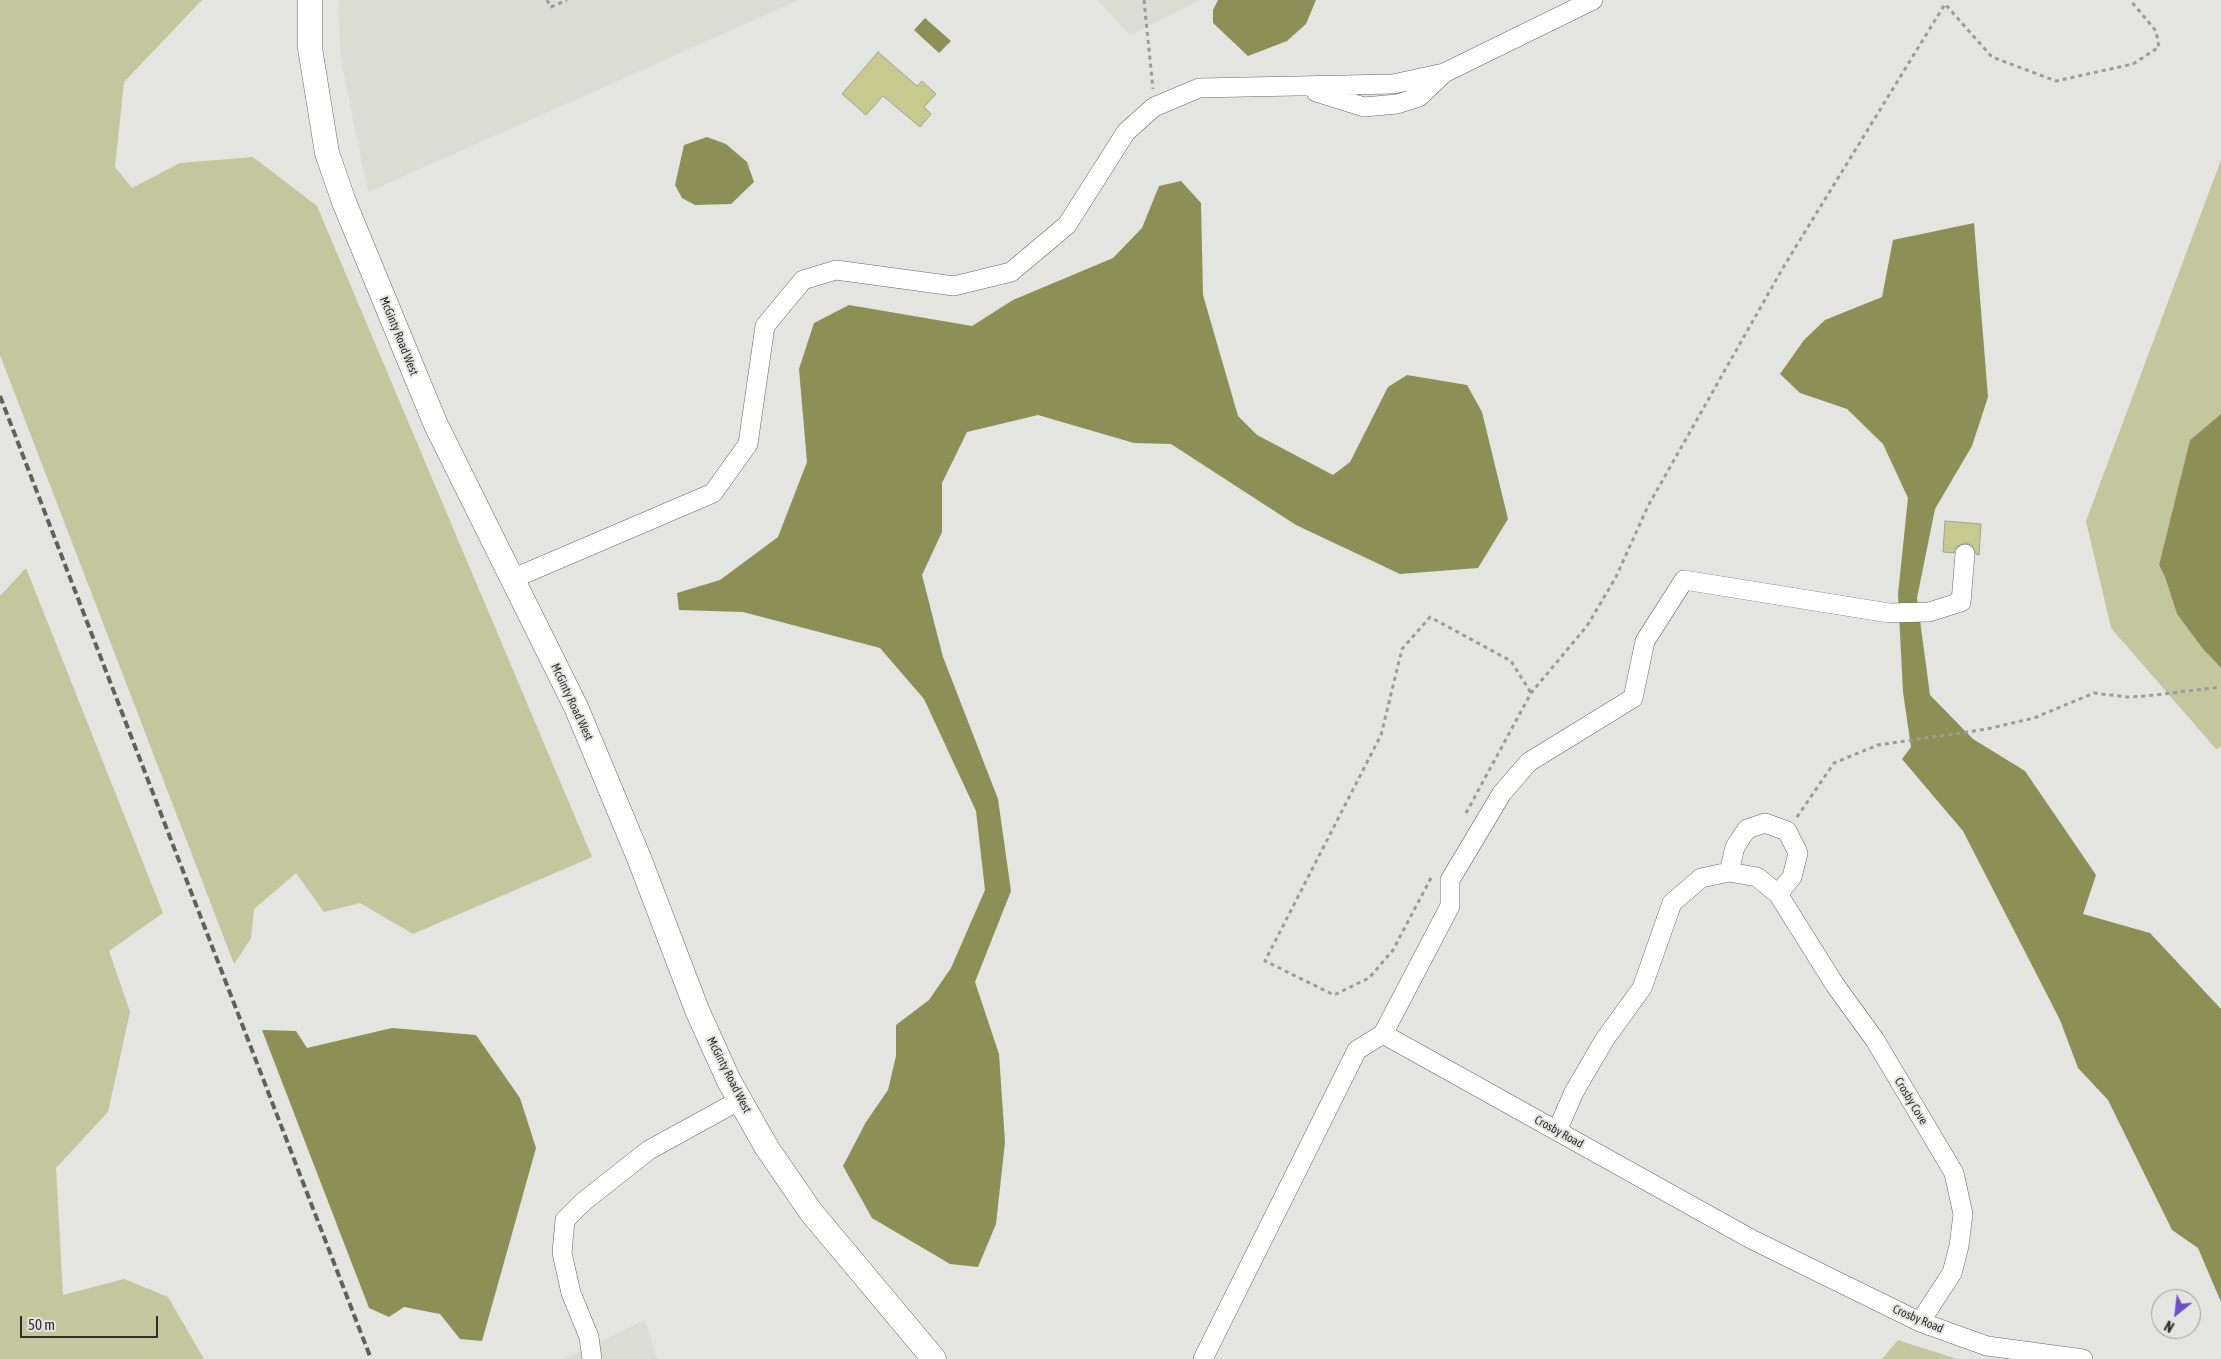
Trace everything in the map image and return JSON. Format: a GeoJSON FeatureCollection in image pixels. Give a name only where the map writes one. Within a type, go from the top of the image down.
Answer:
{"type":"FeatureCollection","features":[{"type":"Feature","properties":{"kind":"main road","name":"McGinty Road West"},"geometry":{"type":"LineString","coordinates":[[310,0],[310,48],[326,154],[344,202],[436,426],[576,707],[639,858],[697,1010],[740,1100],[767,1148],[811,1212],[934,1359]]}},
{"type":"Feature","properties":{"kind":"street"},"geometry":{"type":"LineString","coordinates":[[512,579],[713,493],[748,444],[765,326],[802,280],[836,270],[954,286],[1011,272],[1067,225],[1126,132],[1154,107],[1199,88],[1302,88],[1393,84],[1444,73],[1593,0]]}},
{"type":"Feature","properties":{"kind":"street"},"geometry":{"type":"LineString","coordinates":[[1203,1359],[1357,1050],[1383,1034],[1450,906],[1450,880],[1502,792],[1529,762],[1633,698],[1645,641],[1684,580],[1889,613],[1928,612],[1962,602],[1965,554]]}},
{"type":"Feature","properties":{"kind":"street"},"geometry":{"type":"LineString","coordinates":[[1730,872],[1735,847],[1747,829],[1765,823],[1787,831],[1798,853],[1792,877],[1778,894]]}},
{"type":"Feature","properties":{"kind":"street","name":"Crosby Cove"},"geometry":{"type":"LineString","coordinates":[[1556,1131],[1574,1092],[1601,1047],[1642,988],[1672,903],[1701,878],[1730,872],[1757,877],[1778,894],[1835,985],[1875,1040],[1954,1173],[1963,1214],[1960,1246],[1952,1273],[1920,1322]]}},
{"type":"Feature","properties":{"kind":"street","name":"Crosby Road"},"geometry":{"type":"LineString","coordinates":[[1383,1034],[1752,1239],[1920,1322],[1987,1346],[2083,1359]]}},
{"type":"Feature","properties":{"kind":"street"},"geometry":{"type":"LineString","coordinates":[[592,1359],[590,1338],[571,1293],[562,1253],[565,1220],[583,1202],[649,1150],[740,1100]]}},
{"type":"Feature","properties":{"kind":"path"},"geometry":{"type":"LineString","coordinates":[[546,0],[551,7],[567,0]]}},
{"type":"Feature","properties":{"kind":"path"},"geometry":{"type":"LineString","coordinates":[[1144,0],[1154,107]]}},
{"type":"Feature","properties":{"kind":"path"},"geometry":{"type":"LineString","coordinates":[[1462,822],[1531,693],[1587,626],[1616,577],[1648,506],[1784,266],[1945,4],[1992,57],[2056,81],[2133,64],[2159,47],[2156,31],[2130,0]]}},
{"type":"Feature","properties":{"kind":"path"},"geometry":{"type":"LineString","coordinates":[[1434,873],[1393,950],[1369,978],[1334,995],[1265,961],[1381,735],[1402,649],[1430,617],[1511,661],[1531,693]]}},
{"type":"Feature","properties":{"kind":"path"},"geometry":{"type":"LineString","coordinates":[[1787,831],[1834,763],[1878,746],[1987,729],[2034,718],[2094,693],[2127,697],[2221,687]]}},
{"type":"Feature","properties":{"kind":"shaded area"},"geometry":{"type":"Polygon","coordinates":[[[0,0],[202,0],[124,82],[115,167],[132,188],[180,163],[253,157],[317,206],[592,857],[413,934],[360,903],[324,912],[296,873],[254,909],[251,938],[234,964],[0,355],[0,0]]]}},
{"type":"Feature","properties":{"kind":"shaded area"},"geometry":{"type":"Polygon","coordinates":[[[338,0],[799,0],[368,192],[341,60],[338,0]]]}},
{"type":"Feature","properties":{"kind":"shaded area"},"geometry":{"type":"Polygon","coordinates":[[[1097,0],[1200,0],[1130,35],[1097,0]]]}},
{"type":"Feature","properties":{"kind":"shaded area"},"geometry":{"type":"Polygon","coordinates":[[[1218,0],[1316,0],[1306,24],[1287,41],[1248,56],[1213,23],[1213,10],[1218,0]]]}},
{"type":"Feature","properties":{"kind":"shaded area"},"geometry":{"type":"Polygon","coordinates":[[[925,18],[951,41],[939,53],[914,30],[925,18]]]}},
{"type":"Feature","properties":{"kind":"shaded area"},"geometry":{"type":"Polygon","coordinates":[[[707,137],[726,144],[747,162],[754,182],[731,204],[695,205],[682,198],[675,185],[684,145],[707,137]]]}},
{"type":"Feature","properties":{"kind":"shaded area"},"geometry":{"type":"Polygon","coordinates":[[[2221,160],[2221,414],[2190,440],[2159,565],[2177,614],[2203,649],[2221,668],[2221,747],[2216,749],[2111,628],[2086,521],[2221,160]]]}},
{"type":"Feature","properties":{"kind":"shaded area"},"geometry":{"type":"Polygon","coordinates":[[[1181,181],[1201,203],[1203,295],[1238,416],[1257,435],[1333,475],[1350,462],[1388,387],[1407,375],[1467,385],[1482,412],[1508,519],[1478,568],[1400,574],[1296,525],[1171,444],[1134,443],[1038,415],[967,432],[942,483],[942,532],[922,575],[943,657],[998,799],[1011,891],[975,982],[999,1054],[1005,1142],[996,1224],[978,1267],[950,1264],[872,1218],[843,1166],[866,1122],[888,1090],[896,1056],[896,1025],[929,1000],[951,968],[985,890],[976,811],[924,699],[880,648],[743,612],[679,610],[677,593],[720,580],[778,537],[807,462],[799,369],[814,323],[849,305],[972,326],[1013,300],[1113,258],[1142,228],[1159,186],[1181,181]]]}},
{"type":"Feature","properties":{"kind":"shaded area"},"geometry":{"type":"Polygon","coordinates":[[[1974,223],[1988,397],[1972,446],[1935,509],[1917,598],[1930,695],[1973,739],[2025,771],[2096,875],[2083,914],[2150,933],[2221,1009],[2221,1302],[2198,1248],[2172,1230],[2108,1100],[2078,1068],[2060,1020],[1963,831],[1902,759],[1911,747],[1903,692],[1898,594],[1908,498],[1883,444],[1847,409],[1800,393],[1780,374],[1804,340],[1825,320],[1882,297],[1893,240],[1974,223]]]}},
{"type":"Feature","properties":{"kind":"shaded area"},"geometry":{"type":"Polygon","coordinates":[[[2221,414],[2221,668],[2203,649],[2177,614],[2159,565],[2190,440],[2221,414]]]}},
{"type":"Feature","properties":{"kind":"shaded area"},"geometry":{"type":"Polygon","coordinates":[[[26,568],[163,913],[109,951],[130,1012],[108,1112],[56,1168],[63,1295],[124,1279],[168,1297],[204,1359],[0,1359],[0,596],[26,568]]]}},
{"type":"Feature","properties":{"kind":"shaded area"},"geometry":{"type":"Polygon","coordinates":[[[392,1028],[476,1035],[520,1098],[536,1148],[482,1341],[460,1339],[440,1314],[404,1307],[389,1317],[369,1308],[262,1030],[296,1031],[307,1048],[392,1028]]]}},
{"type":"Feature","properties":{"kind":"shaded area"},"geometry":{"type":"Polygon","coordinates":[[[645,1320],[657,1359],[564,1359],[645,1320]]]}},
{"type":"Feature","properties":{"kind":"shaded area"},"geometry":{"type":"Polygon","coordinates":[[[1898,1340],[1957,1359],[1882,1359],[1898,1340]]]}},
{"type":"Feature","properties":{"kind":"building"},"geometry":{"type":"Polygon","coordinates":[[[878,52],[917,86],[922,81],[936,94],[924,107],[931,114],[920,127],[883,96],[866,115],[842,94],[878,52]]]}},
{"type":"Feature","properties":{"kind":"building"},"geometry":{"type":"Polygon","coordinates":[[[1945,521],[1981,524],[1979,555],[1976,554],[1972,545],[1965,543],[1956,547],[1954,553],[1943,552],[1945,521]]]}},
{"type":"Feature","properties":{"kind":"railway"},"geometry":{"type":"LineString","coordinates":[[0,396],[371,1359]]}}]}
